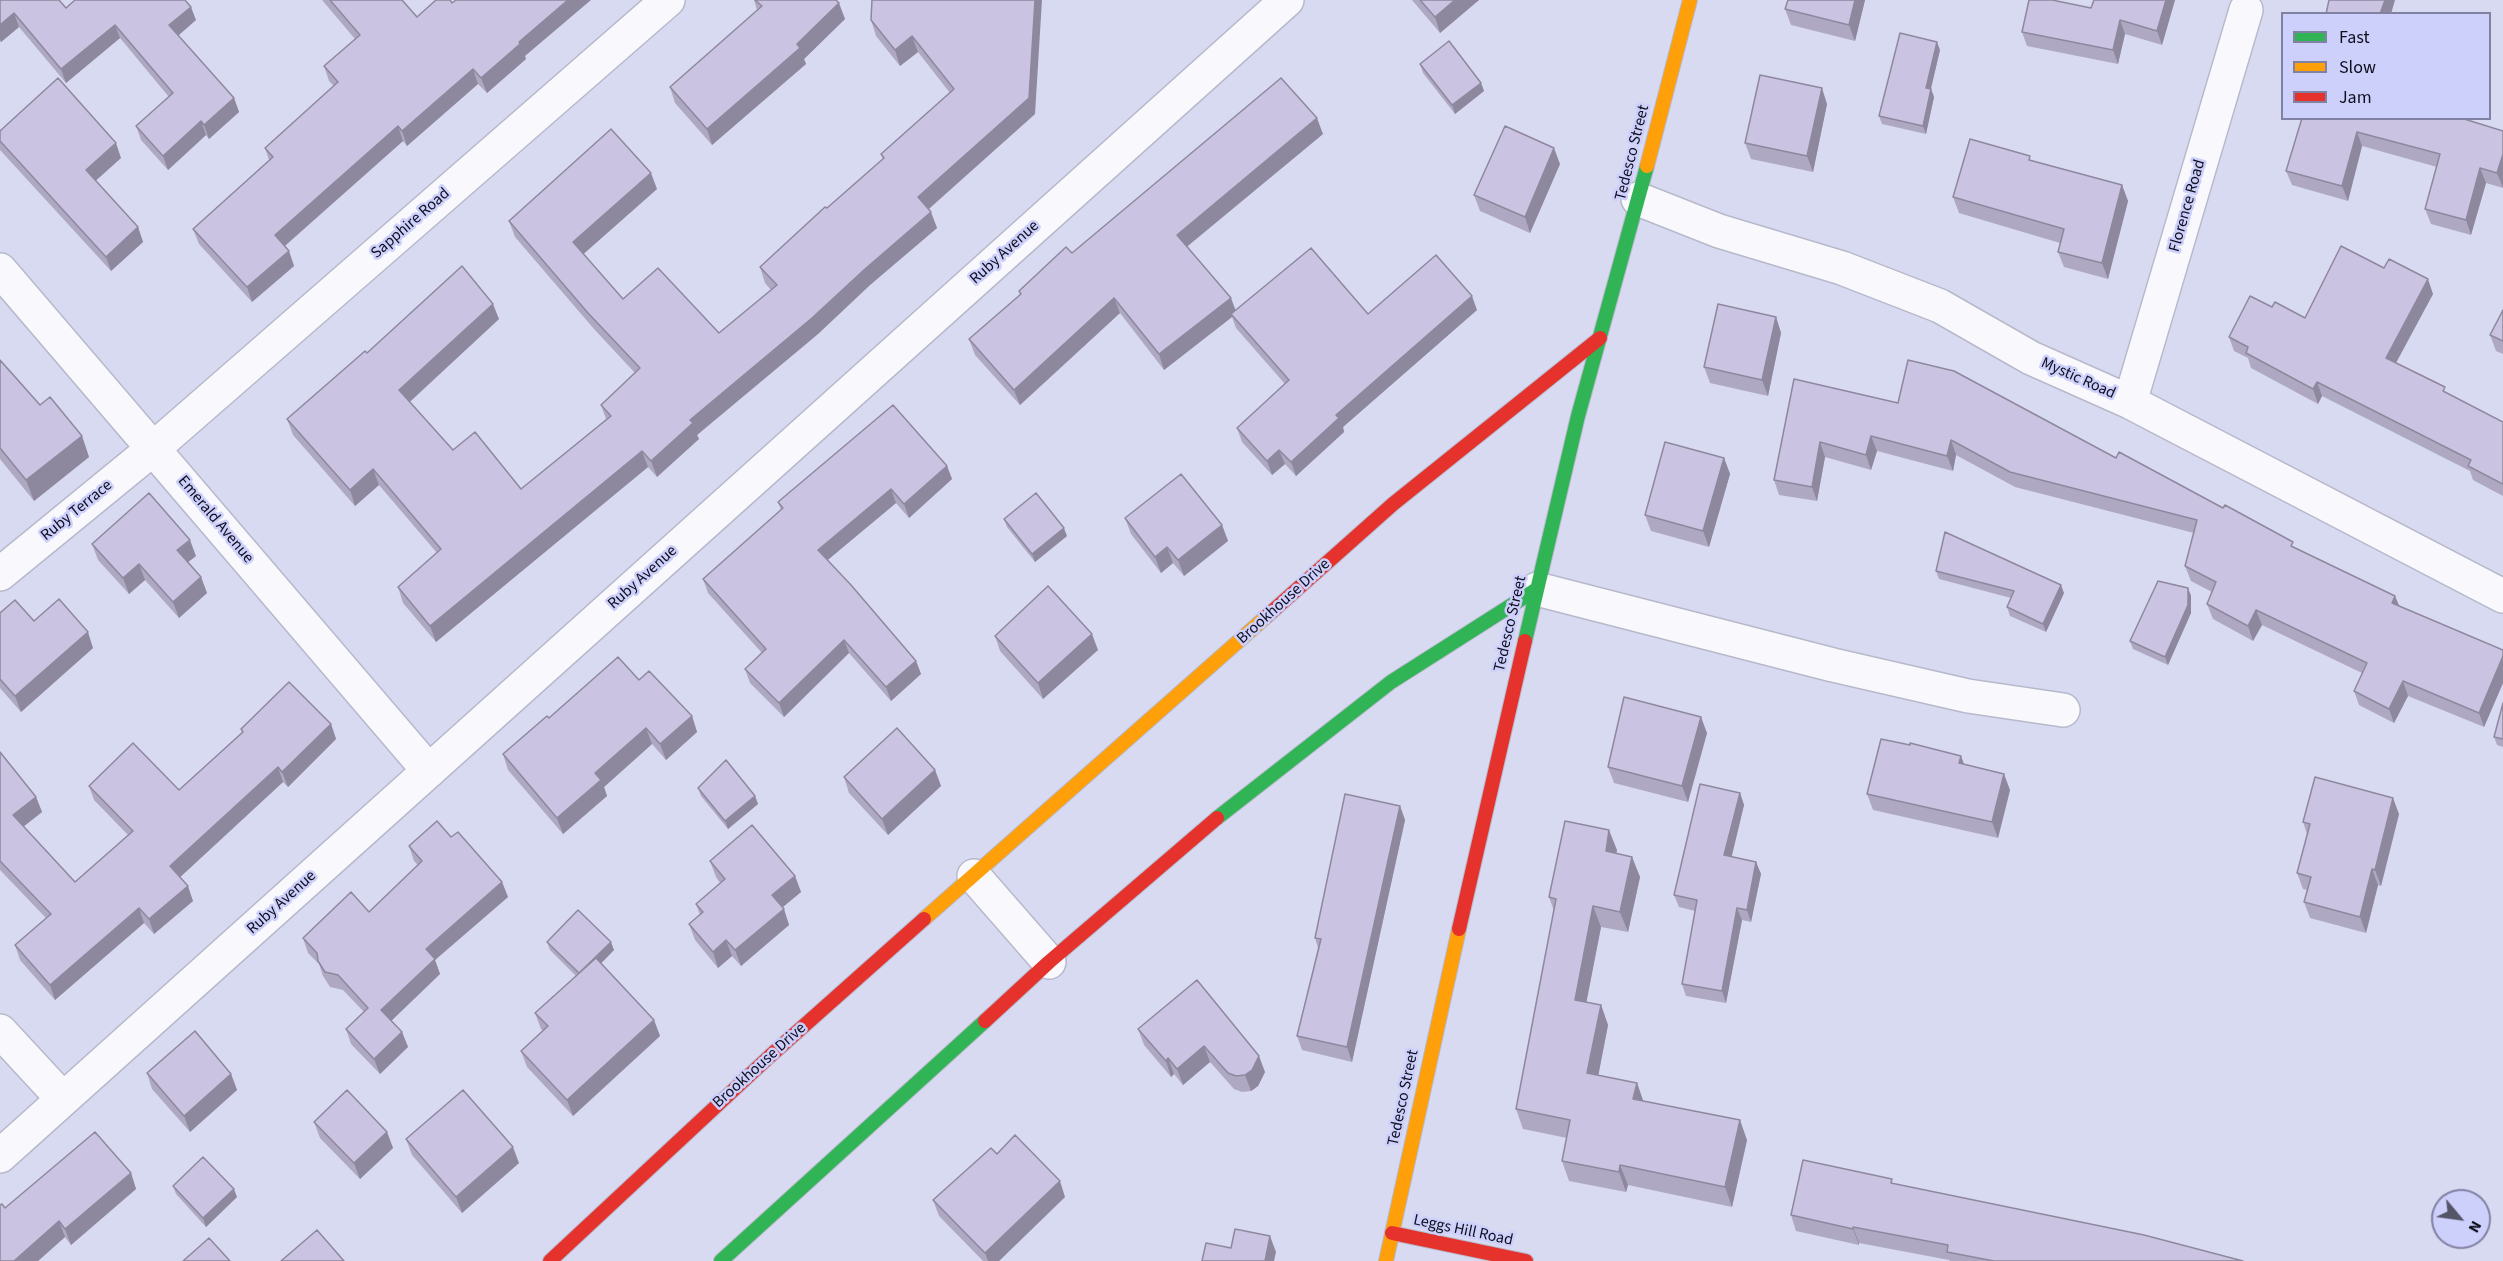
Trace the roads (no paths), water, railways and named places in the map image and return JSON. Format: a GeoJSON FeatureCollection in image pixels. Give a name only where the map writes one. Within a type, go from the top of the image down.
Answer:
{"type":"FeatureCollection","features":[{"type":"Feature","properties":{"kind":"main road","name":"Tedesco Street"},"geometry":{"type":"LineString","coordinates":[[1386,1261],[1484,812],[1578,416],[1690,0]]}},
{"type":"Feature","properties":{"kind":"main road","name":"Brookhouse Drive"},"geometry":{"type":"LineString","coordinates":[[550,1261],[770,1056],[1393,504],[1600,338]]}},
{"type":"Feature","properties":{"kind":"main road"},"geometry":{"type":"LineString","coordinates":[[721,1261],[1049,962],[1229,808],[1391,682],[1537,589]]}},
{"type":"Feature","properties":{"kind":"main road","name":"Leggs Hill Road"},"geometry":{"type":"LineString","coordinates":[[1392,1233],[1526,1261]]}},
{"type":"Feature","properties":{"kind":"street","name":"Sapphire Road"},"geometry":{"type":"LineString","coordinates":[[154,448],[668,0]]}},
{"type":"Feature","properties":{"kind":"street","name":"Ruby Avenue"},"geometry":{"type":"LineString","coordinates":[[0,1156],[1287,0]]}},
{"type":"Feature","properties":{"kind":"street","name":"Florence Road"},"geometry":{"type":"LineString","coordinates":[[2130,402],[2246,10]]}},
{"type":"Feature","properties":{"kind":"street","name":"Mystic Road"},"geometry":{"type":"LineString","coordinates":[[1638,199],[1719,231],[1842,268],[1940,306],[2031,358],[2130,402],[2503,596]]}},
{"type":"Feature","properties":{"kind":"street","name":"Emerald Avenue"},"geometry":{"type":"LineString","coordinates":[[0,270],[429,771]]}},
{"type":"Feature","properties":{"kind":"street","name":"Ruby Terrace"},"geometry":{"type":"LineString","coordinates":[[0,574],[154,448]]}},
{"type":"Feature","properties":{"kind":"street"},"geometry":{"type":"LineString","coordinates":[[1537,589],[1833,665],[1968,696],[2063,710]]}},
{"type":"Feature","properties":{"kind":"street"},"geometry":{"type":"LineString","coordinates":[[974,876],[1049,962]]}},
{"type":"Feature","properties":{"kind":"street"},"geometry":{"type":"LineString","coordinates":[[0,1030],[63,1099]]}}]}
